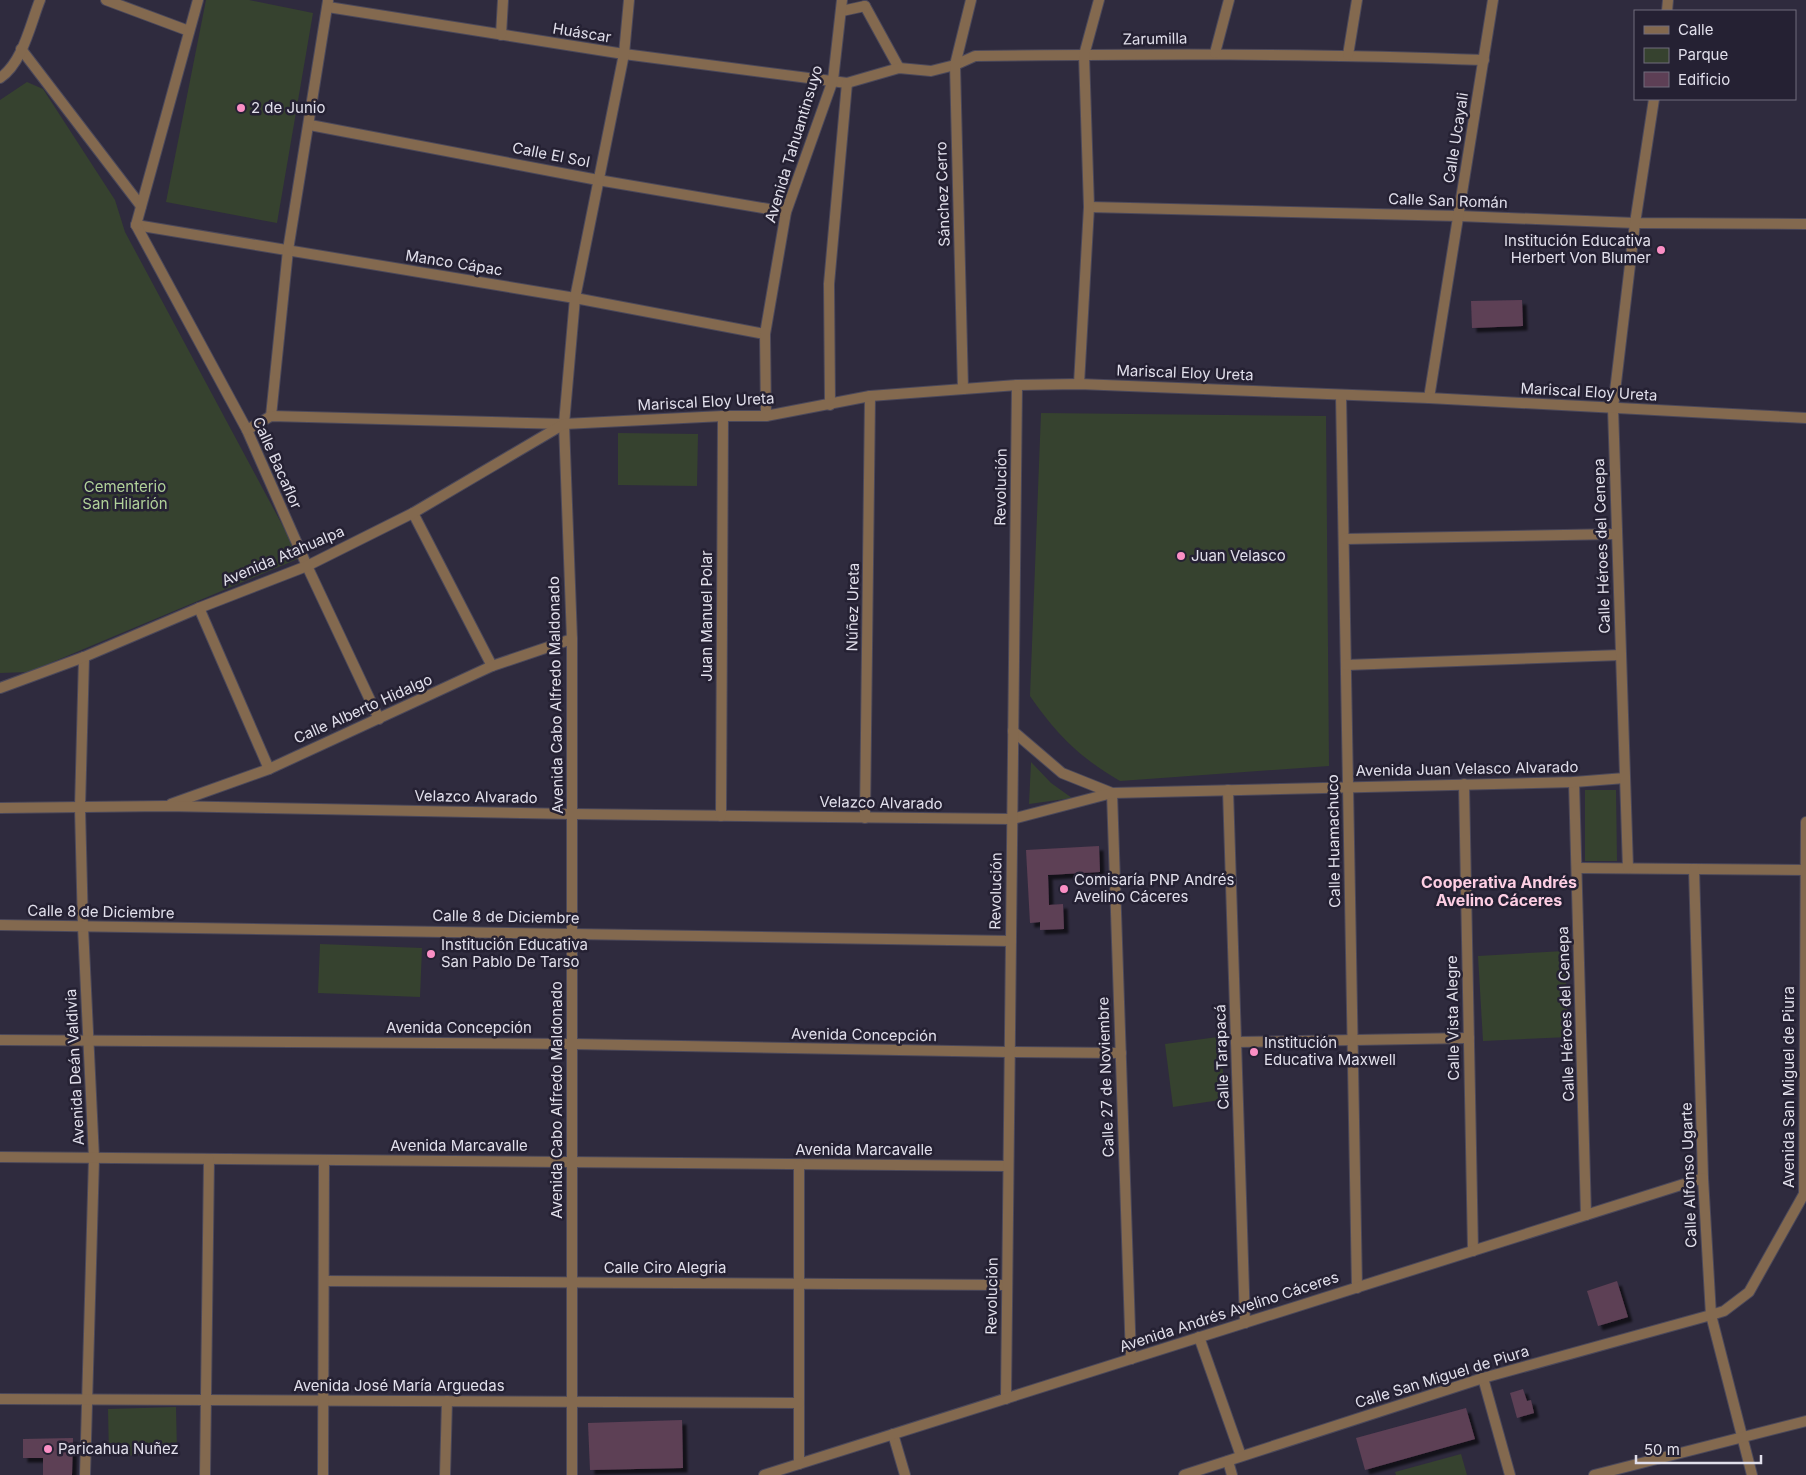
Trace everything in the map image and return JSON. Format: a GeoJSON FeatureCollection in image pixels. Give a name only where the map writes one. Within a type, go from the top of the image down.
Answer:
{"type":"FeatureCollection","features":[{"type":"Feature","properties":{"kind":"street"},"geometry":{"type":"LineString","coordinates":[[0,78],[21,49],[40,0]]}},
{"type":"Feature","properties":{"kind":"street"},"geometry":{"type":"LineString","coordinates":[[106,0],[189,31]]}},
{"type":"Feature","properties":{"kind":"street"},"geometry":{"type":"LineString","coordinates":[[136,224],[198,0]]}},
{"type":"Feature","properties":{"kind":"street"},"geometry":{"type":"LineString","coordinates":[[501,35],[504,0]]}},
{"type":"Feature","properties":{"kind":"street","name":"Avenida Cabo Alfredo Maldonado"},"geometry":{"type":"LineString","coordinates":[[572,1475],[572,639],[564,424],[575,298],[624,54],[629,0]]}},
{"type":"Feature","properties":{"kind":"street","name":"Sánchez Cerro"},"geometry":{"type":"LineString","coordinates":[[963,389],[955,65],[971,0]]}},
{"type":"Feature","properties":{"kind":"street"},"geometry":{"type":"LineString","coordinates":[[1080,384],[1088,207],[1084,55],[1099,0]]}},
{"type":"Feature","properties":{"kind":"street"},"geometry":{"type":"LineString","coordinates":[[1216,53],[1229,0]]}},
{"type":"Feature","properties":{"kind":"street"},"geometry":{"type":"LineString","coordinates":[[1348,55],[1357,0]]}},
{"type":"Feature","properties":{"kind":"street","name":"Calle Ucayali"},"geometry":{"type":"LineString","coordinates":[[1429,398],[1493,0]]}},
{"type":"Feature","properties":{"kind":"street"},"geometry":{"type":"LineString","coordinates":[[842,5],[865,3],[899,68]]}},
{"type":"Feature","properties":{"kind":"street"},"geometry":{"type":"LineString","coordinates":[[247,430],[271,416],[288,250],[310,125],[328,4]]}},
{"type":"Feature","properties":{"kind":"street","name":"Huáscar"},"geometry":{"type":"LineString","coordinates":[[328,4],[501,35],[624,54],[833,80]]}},
{"type":"Feature","properties":{"kind":"street","name":"Avenida Tahuantinsuyo"},"geometry":{"type":"LineString","coordinates":[[766,416],[765,334],[786,212],[833,80],[842,5]]}},
{"type":"Feature","properties":{"kind":"street"},"geometry":{"type":"LineString","coordinates":[[21,49],[141,206]]}},
{"type":"Feature","properties":{"kind":"street","name":"Zarumilla"},"geometry":{"type":"LineString","coordinates":[[833,80],[847,83],[899,68],[931,71],[955,65],[975,56],[1216,53],[1484,60]]}},
{"type":"Feature","properties":{"kind":"street"},"geometry":{"type":"LineString","coordinates":[[830,404],[828,284],[847,83]]}},
{"type":"Feature","properties":{"kind":"street","name":"Calle Héroes del Cenepa"},"geometry":{"type":"LineString","coordinates":[[1628,868],[1612,408],[1635,223],[1654,100]]}},
{"type":"Feature","properties":{"kind":"street","name":"Calle El Sol"},"geometry":{"type":"LineString","coordinates":[[310,125],[598,180],[786,212]]}},
{"type":"Feature","properties":{"kind":"street","name":"Calle San Román"},"geometry":{"type":"LineString","coordinates":[[1088,207],[1458,216],[1635,223],[1806,224]]}},
{"type":"Feature","properties":{"kind":"street","name":"Manco Cápac"},"geometry":{"type":"LineString","coordinates":[[136,224],[575,298],[765,334]]}},
{"type":"Feature","properties":{"kind":"street","name":"Calle Bacaflor"},"geometry":{"type":"LineString","coordinates":[[136,224],[247,430],[306,566],[379,719]]}},
{"type":"Feature","properties":{"kind":"street","name":"Mariscal Eloy Ureta"},"geometry":{"type":"LineString","coordinates":[[271,416],[564,424],[723,416],[766,416],[870,396],[1017,385],[1080,384],[1429,398],[1806,418]]}},
{"type":"Feature","properties":{"kind":"street","name":"Revolución"},"geometry":{"type":"LineString","coordinates":[[1006,1399],[1008,1052],[1011,941],[1017,385]]}},
{"type":"Feature","properties":{"kind":"street","name":"Calle Huamachuco"},"geometry":{"type":"LineString","coordinates":[[1341,395],[1357,1288]]}},
{"type":"Feature","properties":{"kind":"street","name":"Núñez Ureta"},"geometry":{"type":"LineString","coordinates":[[865,818],[870,396]]}},
{"type":"Feature","properties":{"kind":"street","name":"Juan Manuel Polar"},"geometry":{"type":"LineString","coordinates":[[721,816],[723,416]]}},
{"type":"Feature","properties":{"kind":"street","name":"Avenida Atahualpa"},"geometry":{"type":"LineString","coordinates":[[0,688],[84,657],[199,608],[306,566],[413,513],[564,424]]}},
{"type":"Feature","properties":{"kind":"street"},"geometry":{"type":"LineString","coordinates":[[413,513],[492,666]]}},
{"type":"Feature","properties":{"kind":"street"},"geometry":{"type":"LineString","coordinates":[[1344,539],[1617,534]]}},
{"type":"Feature","properties":{"kind":"street"},"geometry":{"type":"LineString","coordinates":[[199,608],[269,769]]}},
{"type":"Feature","properties":{"kind":"street","name":"Calle Alberto Hidalgo"},"geometry":{"type":"LineString","coordinates":[[166,806],[269,769],[492,666],[572,639]]}},
{"type":"Feature","properties":{"kind":"street"},"geometry":{"type":"LineString","coordinates":[[1346,665],[1621,656]]}},
{"type":"Feature","properties":{"kind":"street","name":"Avenida Deán Valdivia"},"geometry":{"type":"LineString","coordinates":[[84,657],[80,808],[83,927],[94,1158],[85,1475]]}},
{"type":"Feature","properties":{"kind":"street"},"geometry":{"type":"LineString","coordinates":[[1013,731],[1062,773],[1112,793]]}},
{"type":"Feature","properties":{"kind":"street","name":"Avenida Juan Velasco Alvarado"},"geometry":{"type":"LineString","coordinates":[[1012,819],[1112,793],[1574,782],[1625,778]]}},
{"type":"Feature","properties":{"kind":"street","name":"Calle Héroes del Cenepa"},"geometry":{"type":"LineString","coordinates":[[1574,782],[1586,1215]]}},
{"type":"Feature","properties":{"kind":"street","name":"Calle Vista Alegre"},"geometry":{"type":"LineString","coordinates":[[1464,784],[1473,1251]]}},
{"type":"Feature","properties":{"kind":"street","name":"Calle Tarapacá"},"geometry":{"type":"LineString","coordinates":[[1228,790],[1245,1323]]}},
{"type":"Feature","properties":{"kind":"street","name":"Calle 27 de Noviembre"},"geometry":{"type":"LineString","coordinates":[[1112,793],[1131,1359]]}},
{"type":"Feature","properties":{"kind":"street","name":"Velazco Alvarado"},"geometry":{"type":"LineString","coordinates":[[0,808],[166,806],[572,814],[1012,819]]}},
{"type":"Feature","properties":{"kind":"street","name":"Avenida San Miguel de Piura"},"geometry":{"type":"LineString","coordinates":[[1711,1315],[1724,1311],[1749,1292],[1804,1194],[1806,822]]}},
{"type":"Feature","properties":{"kind":"street"},"geometry":{"type":"LineString","coordinates":[[1577,868],[1806,870]]}},
{"type":"Feature","properties":{"kind":"street","name":"Calle Alfonso Ugarte"},"geometry":{"type":"LineString","coordinates":[[1694,869],[1703,1178],[1711,1315],[1752,1475]]}},
{"type":"Feature","properties":{"kind":"street","name":"Calle 8 de Diciembre"},"geometry":{"type":"LineString","coordinates":[[0,925],[1011,941]]}},
{"type":"Feature","properties":{"kind":"street"},"geometry":{"type":"LineString","coordinates":[[1236,1042],[1469,1038]]}},
{"type":"Feature","properties":{"kind":"street","name":"Avenida Concepción"},"geometry":{"type":"LineString","coordinates":[[0,1040],[572,1044],[1120,1054]]}},
{"type":"Feature","properties":{"kind":"street","name":"Avenida Marcavalle"},"geometry":{"type":"LineString","coordinates":[[0,1158],[1008,1166]]}},
{"type":"Feature","properties":{"kind":"street"},"geometry":{"type":"LineString","coordinates":[[205,1475],[210,1159]]}},
{"type":"Feature","properties":{"kind":"street"},"geometry":{"type":"LineString","coordinates":[[323,1475],[324,1160]]}},
{"type":"Feature","properties":{"kind":"street"},"geometry":{"type":"LineString","coordinates":[[799,1164],[799,1464]]}},
{"type":"Feature","properties":{"kind":"street","name":"Avenida Andrés Avelino Cáceres"},"geometry":{"type":"LineString","coordinates":[[764,1475],[1703,1178]]}},
{"type":"Feature","properties":{"kind":"street","name":"Calle Ciro Alegria"},"geometry":{"type":"LineString","coordinates":[[324,1282],[1007,1285]]}},
{"type":"Feature","properties":{"kind":"street","name":"Calle San Miguel de Piura"},"geometry":{"type":"LineString","coordinates":[[1184,1475],[1483,1378],[1711,1315]]}},
{"type":"Feature","properties":{"kind":"street"},"geometry":{"type":"LineString","coordinates":[[1199,1337],[1241,1456]]}},
{"type":"Feature","properties":{"kind":"street"},"geometry":{"type":"LineString","coordinates":[[1483,1378],[1510,1475]]}},
{"type":"Feature","properties":{"kind":"street","name":"Avenida José María Arguedas"},"geometry":{"type":"LineString","coordinates":[[0,1399],[799,1403]]}},
{"type":"Feature","properties":{"kind":"street"},"geometry":{"type":"LineString","coordinates":[[445,1475],[447,1401]]}},
{"type":"Feature","properties":{"kind":"street"},"geometry":{"type":"LineString","coordinates":[[1594,1475],[1630,1471],[1806,1420]]}},
{"type":"Feature","properties":{"kind":"street"},"geometry":{"type":"LineString","coordinates":[[893,1434],[905,1475]]}},
{"type":"Feature","properties":{"kind":"street"},"geometry":{"type":"LineString","coordinates":[[1228,1460],[1232,1475]]}},
{"type":"Feature","properties":{"kind":"green space","name":"2 de Junio"},"geometry":{"type":"Polygon","coordinates":[[[206,0],[249,0],[313,13],[277,223],[166,202],[206,0]]]}},
{"type":"Feature","properties":{"kind":"green space","name":"Cementerio San Hilarión"},"geometry":{"type":"Polygon","coordinates":[[[27,82],[43,89],[115,200],[125,232],[300,558],[29,672],[0,673],[0,100],[27,82]]]}},
{"type":"Feature","properties":{"kind":"green space","name":"Juan Velasco"},"geometry":{"type":"Polygon","coordinates":[[[1041,413],[1326,416],[1329,766],[1120,781],[1081,754],[1050,722],[1030,696],[1041,413]]]}},
{"type":"Feature","properties":{"kind":"green space"},"geometry":{"type":"Polygon","coordinates":[[[618,433],[698,434],[697,486],[618,485],[618,433]]]}},
{"type":"Feature","properties":{"kind":"green space"},"geometry":{"type":"Polygon","coordinates":[[[1031,762],[1051,783],[1072,798],[1029,804],[1031,762]]]}},
{"type":"Feature","properties":{"kind":"green space"},"geometry":{"type":"Polygon","coordinates":[[[1585,790],[1616,790],[1617,861],[1585,861],[1585,790]]]}},
{"type":"Feature","properties":{"kind":"green space"},"geometry":{"type":"Polygon","coordinates":[[[320,944],[422,948],[420,997],[318,993],[320,944]]]}},
{"type":"Feature","properties":{"kind":"green space"},"geometry":{"type":"Polygon","coordinates":[[[1564,951],[1569,1037],[1483,1041],[1478,956],[1564,951]]]}},
{"type":"Feature","properties":{"kind":"green space"},"geometry":{"type":"Polygon","coordinates":[[[1218,1037],[1227,1099],[1173,1107],[1165,1044],[1218,1037]]]}},
{"type":"Feature","properties":{"kind":"green space"},"geometry":{"type":"Polygon","coordinates":[[[176,1407],[177,1454],[109,1456],[108,1409],[176,1407]]]}},
{"type":"Feature","properties":{"kind":"green space"},"geometry":{"type":"Polygon","coordinates":[[[1461,1454],[1467,1475],[1396,1475],[1395,1472],[1461,1454]]]}},
{"type":"Feature","properties":{"kind":"building"},"geometry":{"type":"Polygon","coordinates":[[[1522,300],[1523,326],[1472,328],[1471,301],[1522,300]]]}},
{"type":"Feature","properties":{"kind":"building"},"geometry":{"type":"Polygon","coordinates":[[[1099,846],[1100,872],[1048,875],[1049,905],[1063,904],[1064,929],[1040,930],[1040,922],[1030,923],[1026,850],[1099,846]]]}},
{"type":"Feature","properties":{"kind":"building"},"geometry":{"type":"Polygon","coordinates":[[[1617,1281],[1628,1317],[1598,1326],[1587,1291],[1617,1281]]]}},
{"type":"Feature","properties":{"kind":"building"},"geometry":{"type":"Polygon","coordinates":[[[1523,1389],[1527,1401],[1531,1400],[1534,1413],[1517,1418],[1510,1393],[1523,1389]]]}},
{"type":"Feature","properties":{"kind":"building"},"geometry":{"type":"Polygon","coordinates":[[[1466,1408],[1475,1439],[1365,1470],[1356,1438],[1466,1408]]]}},
{"type":"Feature","properties":{"kind":"building"},"geometry":{"type":"Polygon","coordinates":[[[682,1420],[683,1468],[590,1470],[588,1423],[682,1420]]]}},
{"type":"Feature","properties":{"kind":"building","name":"Paricahua Nuñez"},"geometry":{"type":"Polygon","coordinates":[[[73,1438],[72,1475],[43,1475],[43,1458],[23,1458],[23,1439],[73,1438]]]}},
{"type":"Feature","properties":{"kind":"place","name":"2 de Junio"},"geometry":{"type":"Point","coordinates":[241,108]}},
{"type":"Feature","properties":{"kind":"place","name":"Institución Educativa Herbert Von Blumer"},"geometry":{"type":"Point","coordinates":[1661,250]}},
{"type":"Feature","properties":{"kind":"place","name":"Juan Velasco"},"geometry":{"type":"Point","coordinates":[1181,556]}},
{"type":"Feature","properties":{"kind":"place","name":"Comisaría PNP Andrés Avelino Cáceres"},"geometry":{"type":"Point","coordinates":[1064,889]}},
{"type":"Feature","properties":{"kind":"place","name":"Institución Educativa San Pablo De Tarso"},"geometry":{"type":"Point","coordinates":[431,954]}},
{"type":"Feature","properties":{"kind":"place","name":"Institución Educativa Maxwell"},"geometry":{"type":"Point","coordinates":[1254,1052]}},
{"type":"Feature","properties":{"kind":"place","name":"Paricahua Nuñez"},"geometry":{"type":"Point","coordinates":[48,1449]}},
{"type":"Feature","properties":{"kind":"district","name":"Cooperativa Andrés Avelino Cáceres"},"geometry":{"type":"Point","coordinates":[1499,891]}}]}
